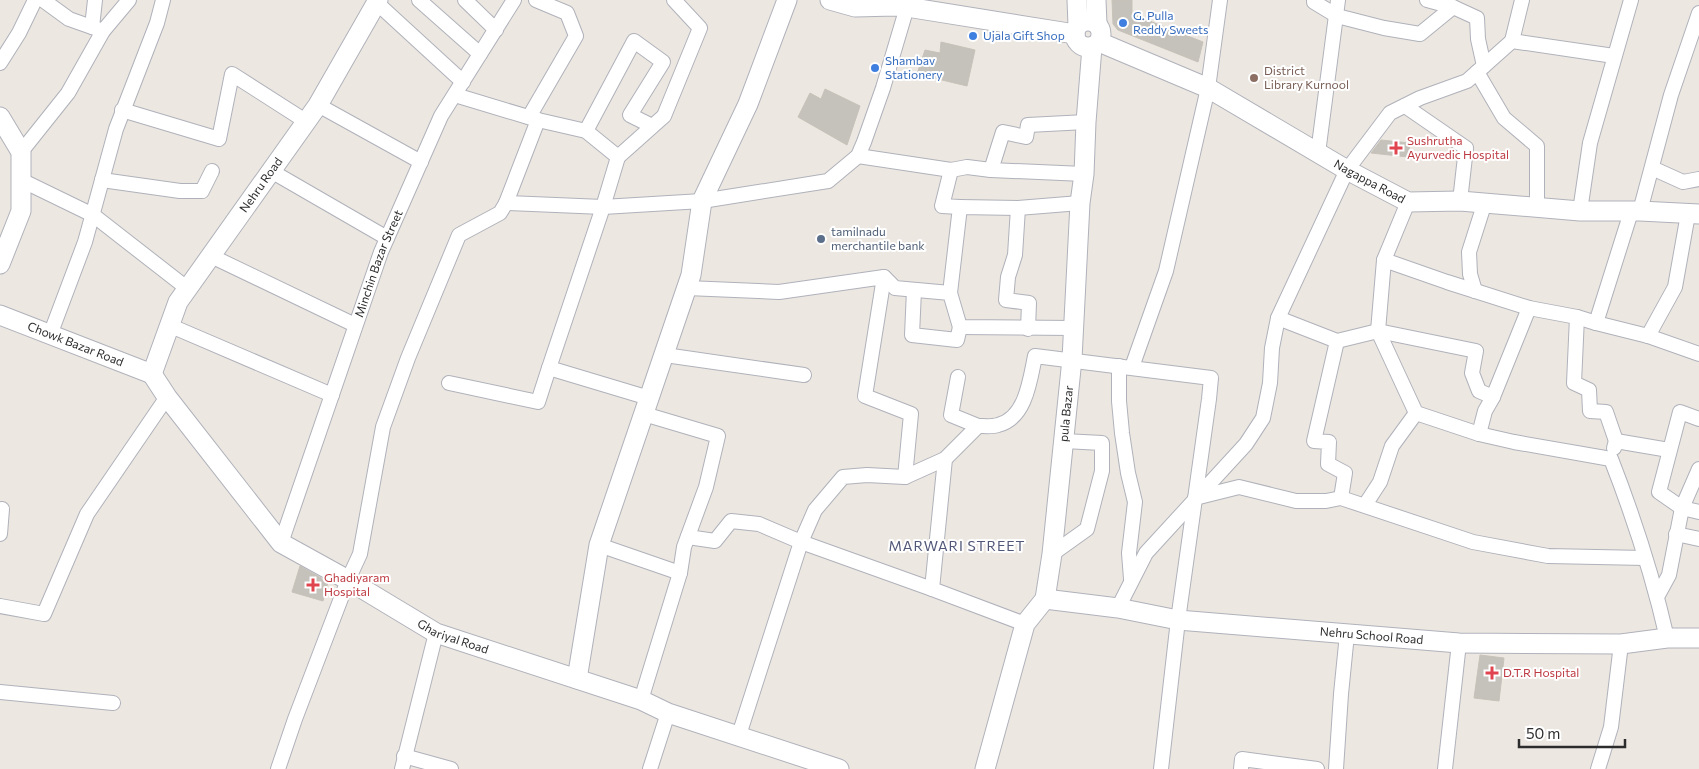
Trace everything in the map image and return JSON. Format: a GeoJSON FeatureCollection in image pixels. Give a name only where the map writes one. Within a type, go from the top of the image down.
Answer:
{"type":"FeatureCollection","features":[{"type":"Feature","properties":{"kind":"street"},"geometry":{"type":"LineString","coordinates":[[0,63],[19,33],[35,0]]}},
{"type":"Feature","properties":{"kind":"street"},"geometry":{"type":"LineString","coordinates":[[43,0],[69,19],[98,29]]}},
{"type":"Feature","properties":{"kind":"street"},"geometry":{"type":"LineString","coordinates":[[95,0],[98,29]]}},
{"type":"Feature","properties":{"kind":"street"},"geometry":{"type":"LineString","coordinates":[[21,152],[68,93],[98,29],[129,0]]}},
{"type":"Feature","properties":{"kind":"street"},"geometry":{"type":"LineString","coordinates":[[50,335],[85,242],[122,110],[157,23],[163,0]]}},
{"type":"Feature","properties":{"kind":"street"},"geometry":{"type":"LineString","coordinates":[[419,0],[480,54]]}},
{"type":"Feature","properties":{"kind":"street"},"geometry":{"type":"LineString","coordinates":[[465,0],[496,30]]}},
{"type":"Feature","properties":{"kind":"street","name":"Minchin Bazar Street"},"geometry":{"type":"LineString","coordinates":[[281,543],[387,238],[441,116],[514,0]]}},
{"type":"Feature","properties":{"kind":"street"},"geometry":{"type":"LineString","coordinates":[[278,769],[295,718],[348,580],[360,554],[383,428],[408,358],[459,235],[500,213],[506,203],[534,119],[576,36],[567,14],[536,0]]}},
{"type":"Feature","properties":{"kind":"street"},"geometry":{"type":"LineString","coordinates":[[449,383],[538,402],[618,157],[664,116],[700,28],[674,0]]}},
{"type":"Feature","properties":{"kind":"street"},"geometry":{"type":"LineString","coordinates":[[577,679],[599,545],[691,275],[702,201],[748,104],[787,0]]}},
{"type":"Feature","properties":{"kind":"street"},"geometry":{"type":"LineString","coordinates":[[830,0],[855,8],[896,4],[1076,30],[1078,0]]}},
{"type":"Feature","properties":{"kind":"street","name":"pula Bazar"},"geometry":{"type":"LineString","coordinates":[[985,769],[1025,624],[1045,599],[1052,554],[1072,359],[1086,122],[1096,37],[1096,0]]}},
{"type":"Feature","properties":{"kind":"street"},"geometry":{"type":"LineString","coordinates":[[1132,580],[1129,553],[1135,502],[1128,473],[1119,401],[1126,367],[1166,271],[1208,88],[1220,0]]}},
{"type":"Feature","properties":{"kind":"street"},"geometry":{"type":"LineString","coordinates":[[1314,0],[1314,2],[1337,16],[1384,28],[1420,34],[1453,7]]}},
{"type":"Feature","properties":{"kind":"street"},"geometry":{"type":"LineString","coordinates":[[1318,153],[1338,0]]}},
{"type":"Feature","properties":{"kind":"street"},"geometry":{"type":"LineString","coordinates":[[1427,0],[1453,7],[1477,18],[1481,69],[1504,118],[1537,146],[1537,208]]}},
{"type":"Feature","properties":{"kind":"street"},"geometry":{"type":"LineString","coordinates":[[1118,608],[1146,553],[1246,444],[1263,418],[1270,383],[1272,348],[1278,318],[1347,170],[1390,113],[1420,98],[1468,81],[1512,41],[1522,0]]}},
{"type":"Feature","properties":{"kind":"street"},"geometry":{"type":"LineString","coordinates":[[1580,211],[1590,143],[1631,0]]}},
{"type":"Feature","properties":{"kind":"street"},"geometry":{"type":"LineString","coordinates":[[378,1],[463,82]]}},
{"type":"Feature","properties":{"kind":"street","name":"Nehru Road"},"geometry":{"type":"LineString","coordinates":[[152,374],[171,326],[178,302],[307,122],[378,1]]}},
{"type":"Feature","properties":{"kind":"street"},"geometry":{"type":"LineString","coordinates":[[506,203],[603,207],[702,201],[828,180],[858,156],[883,88],[896,4]]}},
{"type":"Feature","properties":{"kind":"street"},"geometry":{"type":"LineString","coordinates":[[1596,323],[1652,168],[1671,95],[1699,13]]}},
{"type":"Feature","properties":{"kind":"street","name":"Nagappa Road"},"geometry":{"type":"LineString","coordinates":[[1076,30],[1077,42],[1080,45],[1088,47],[1096,37],[1208,88],[1347,170],[1408,202],[1460,202],[1580,211],[1693,214]]}},
{"type":"Feature","properties":{"kind":"street"},"geometry":{"type":"LineString","coordinates":[[586,131],[634,41],[662,62],[630,115],[652,126]]}},
{"type":"Feature","properties":{"kind":"street"},"geometry":{"type":"LineString","coordinates":[[1512,41],[1614,56]]}},
{"type":"Feature","properties":{"kind":"street"},"geometry":{"type":"LineString","coordinates":[[122,110],[219,139],[232,74],[307,122]]}},
{"type":"Feature","properties":{"kind":"street"},"geometry":{"type":"LineString","coordinates":[[455,95],[534,119],[586,131],[618,157]]}},
{"type":"Feature","properties":{"kind":"street"},"geometry":{"type":"LineString","coordinates":[[318,105],[421,162]]}},
{"type":"Feature","properties":{"kind":"street"},"geometry":{"type":"LineString","coordinates":[[1405,106],[1466,148],[1460,202]]}},
{"type":"Feature","properties":{"kind":"street"},"geometry":{"type":"LineString","coordinates":[[0,117],[21,152],[21,211],[0,264]]}},
{"type":"Feature","properties":{"kind":"street"},"geometry":{"type":"LineString","coordinates":[[991,170],[1003,132],[1026,137],[1028,125],[1086,122]]}},
{"type":"Feature","properties":{"kind":"street"},"geometry":{"type":"LineString","coordinates":[[858,156],[951,170],[967,168],[1084,174]]}},
{"type":"Feature","properties":{"kind":"street"},"geometry":{"type":"LineString","coordinates":[[1652,168],[1683,182],[1699,178]]}},
{"type":"Feature","properties":{"kind":"street"},"geometry":{"type":"LineString","coordinates":[[951,170],[942,206],[1018,208],[1080,203]]}},
{"type":"Feature","properties":{"kind":"street"},"geometry":{"type":"LineString","coordinates":[[102,180],[180,191],[202,191],[212,171]]}},
{"type":"Feature","properties":{"kind":"street"},"geometry":{"type":"LineString","coordinates":[[271,171],[387,238]]}},
{"type":"Feature","properties":{"kind":"street"},"geometry":{"type":"LineString","coordinates":[[20,180],[93,215],[188,289]]}},
{"type":"Feature","properties":{"kind":"street"},"geometry":{"type":"LineString","coordinates":[[1408,202],[1384,260],[1378,331],[1416,414],[1480,434],[1514,442],[1612,460]]}},
{"type":"Feature","properties":{"kind":"street"},"geometry":{"type":"LineString","coordinates":[[1475,291],[1470,274],[1469,252],[1484,205]]}},
{"type":"Feature","properties":{"kind":"street"},"geometry":{"type":"LineString","coordinates":[[914,290],[912,335],[957,340],[960,327],[950,293],[960,207]]}},
{"type":"Feature","properties":{"kind":"street"},"geometry":{"type":"LineString","coordinates":[[1018,208],[1015,255],[1008,277],[1006,300],[1029,303],[1028,328]]}},
{"type":"Feature","properties":{"kind":"street"},"geometry":{"type":"LineString","coordinates":[[1648,336],[1674,287],[1693,214]]}},
{"type":"Feature","properties":{"kind":"street"},"geometry":{"type":"LineString","coordinates":[[211,256],[356,325]]}},
{"type":"Feature","properties":{"kind":"street"},"geometry":{"type":"LineString","coordinates":[[1384,260],[1529,308],[1577,317],[1648,336],[1699,354]]}},
{"type":"Feature","properties":{"kind":"street"},"geometry":{"type":"LineString","coordinates":[[687,288],[778,292],[884,277]]}},
{"type":"Feature","properties":{"kind":"street"},"geometry":{"type":"LineString","coordinates":[[884,277],[895,288],[950,293]]}},
{"type":"Feature","properties":{"kind":"street"},"geometry":{"type":"LineString","coordinates":[[884,277],[865,396],[911,414],[905,477]]}},
{"type":"Feature","properties":{"kind":"street"},"geometry":{"type":"LineString","coordinates":[[1480,434],[1485,411],[1493,397],[1529,308]]}},
{"type":"Feature","properties":{"kind":"street","name":"Chowk Bazar Road"},"geometry":{"type":"LineString","coordinates":[[0,315],[152,374]]}},
{"type":"Feature","properties":{"kind":"street"},"geometry":{"type":"LineString","coordinates":[[1577,317],[1574,383],[1589,390],[1590,411],[1606,412],[1616,441],[1612,460],[1646,558],[1667,638]]}},
{"type":"Feature","properties":{"kind":"street"},"geometry":{"type":"LineString","coordinates":[[1278,318],[1337,341],[1378,331],[1476,351],[1472,373],[1479,391],[1493,397]]}},
{"type":"Feature","properties":{"kind":"street"},"geometry":{"type":"LineString","coordinates":[[171,326],[332,394]]}},
{"type":"Feature","properties":{"kind":"street"},"geometry":{"type":"LineString","coordinates":[[960,327],[1073,328]]}},
{"type":"Feature","properties":{"kind":"street"},"geometry":{"type":"LineString","coordinates":[[1337,341],[1314,441],[1329,442],[1328,464],[1345,473],[1340,498]]}},
{"type":"Feature","properties":{"kind":"street"},"geometry":{"type":"LineString","coordinates":[[665,355],[804,375]]}},
{"type":"Feature","properties":{"kind":"street"},"geometry":{"type":"LineString","coordinates":[[958,377],[951,415],[978,426],[998,426],[1015,415],[1027,392],[1034,356],[1072,359],[1211,378],[1178,620],[1161,769]]}},
{"type":"Feature","properties":{"kind":"street"},"geometry":{"type":"LineString","coordinates":[[549,368],[718,436],[706,487],[688,537],[680,573],[642,700]]}},
{"type":"Feature","properties":{"kind":"street","name":"Ghariyal Road"},"geometry":{"type":"LineString","coordinates":[[152,374],[167,397],[281,543],[348,580],[436,633],[642,700],[668,713],[839,769]]}},
{"type":"Feature","properties":{"kind":"street"},"geometry":{"type":"LineString","coordinates":[[0,606],[44,614],[86,514],[167,397]]}},
{"type":"Feature","properties":{"kind":"street"},"geometry":{"type":"LineString","coordinates":[[1699,419],[1680,412],[1659,492],[1682,508],[1699,512]]}},
{"type":"Feature","properties":{"kind":"street"},"geometry":{"type":"LineString","coordinates":[[1365,505],[1380,482],[1392,446],[1416,414]]}},
{"type":"Feature","properties":{"kind":"street"},"geometry":{"type":"LineString","coordinates":[[739,736],[801,542],[815,510],[843,477],[867,475],[905,477],[945,459],[978,426]]}},
{"type":"Feature","properties":{"kind":"street"},"geometry":{"type":"LineString","coordinates":[[1052,554],[1087,529],[1102,471],[1102,443],[1064,441]]}},
{"type":"Feature","properties":{"kind":"street"},"geometry":{"type":"LineString","coordinates":[[1616,441],[1670,450]]}},
{"type":"Feature","properties":{"kind":"street"},"geometry":{"type":"LineString","coordinates":[[932,589],[945,459]]}},
{"type":"Feature","properties":{"kind":"street"},"geometry":{"type":"LineString","coordinates":[[1657,597],[1669,574],[1682,508],[1699,469]]}},
{"type":"Feature","properties":{"kind":"street"},"geometry":{"type":"LineString","coordinates":[[1195,498],[1239,487],[1296,501],[1326,501],[1340,498],[1473,542],[1548,556],[1646,558]]}},
{"type":"Feature","properties":{"kind":"street"},"geometry":{"type":"LineString","coordinates":[[0,534],[2,509]]}},
{"type":"Feature","properties":{"kind":"street"},"geometry":{"type":"LineString","coordinates":[[688,537],[715,541],[731,521],[759,524],[801,542],[1025,624]]}},
{"type":"Feature","properties":{"kind":"street"},"geometry":{"type":"LineString","coordinates":[[1676,534],[1699,539]]}},
{"type":"Feature","properties":{"kind":"street"},"geometry":{"type":"LineString","coordinates":[[599,545],[680,573]]}},
{"type":"Feature","properties":{"kind":"street","name":"Nehru School Road"},"geometry":{"type":"LineString","coordinates":[[1045,599],[1118,608],[1178,620],[1459,643],[1621,644],[1667,638],[1699,638]]}},
{"type":"Feature","properties":{"kind":"street"},"geometry":{"type":"LineString","coordinates":[[436,633],[403,762],[451,769]]}},
{"type":"Feature","properties":{"kind":"street"},"geometry":{"type":"LineString","coordinates":[[1336,769],[1341,694],[1348,634]]}},
{"type":"Feature","properties":{"kind":"street"},"geometry":{"type":"LineString","coordinates":[[1445,769],[1459,643]]}},
{"type":"Feature","properties":{"kind":"street"},"geometry":{"type":"LineString","coordinates":[[1598,769],[1611,727],[1621,644]]}},
{"type":"Feature","properties":{"kind":"street"},"geometry":{"type":"LineString","coordinates":[[0,692],[113,703]]}},
{"type":"Feature","properties":{"kind":"street"},"geometry":{"type":"LineString","coordinates":[[650,769],[668,713]]}},
{"type":"Feature","properties":{"kind":"street"},"geometry":{"type":"LineString","coordinates":[[1241,769],[1242,758],[1316,769]]}},
{"type":"Feature","properties":{"kind":"building"},"geometry":{"type":"Polygon","coordinates":[[[1112,0],[1132,0],[1132,14],[1203,42],[1198,62],[1118,30],[1113,24],[1112,0]]]}},
{"type":"Feature","properties":{"kind":"building"},"geometry":{"type":"Polygon","coordinates":[[[941,42],[975,50],[967,86],[917,74],[925,50],[940,53],[941,42]]]}},
{"type":"Feature","properties":{"kind":"building"},"geometry":{"type":"Polygon","coordinates":[[[825,89],[860,106],[847,145],[798,117],[810,93],[821,99],[825,89]]]}},
{"type":"Feature","properties":{"kind":"building"},"geometry":{"type":"Polygon","coordinates":[[[1381,140],[1410,143],[1408,157],[1371,153],[1381,140]]]}},
{"type":"Feature","properties":{"kind":"building"},"geometry":{"type":"Polygon","coordinates":[[[300,566],[328,582],[323,601],[292,592],[300,566]]]}},
{"type":"Feature","properties":{"kind":"building"},"geometry":{"type":"Polygon","coordinates":[[[1480,655],[1504,658],[1499,701],[1474,698],[1480,655]]]}},
{"type":"Feature","properties":{"kind":"place","name":"G. Pulla Reddy Sweets"},"geometry":{"type":"Point","coordinates":[1123,23]}},
{"type":"Feature","properties":{"kind":"place","name":"Ujala Gift Shop"},"geometry":{"type":"Point","coordinates":[973,36]}},
{"type":"Feature","properties":{"kind":"place","name":"Shambav Stationery"},"geometry":{"type":"Point","coordinates":[875,68]}},
{"type":"Feature","properties":{"kind":"place","name":"District Library Kurnool"},"geometry":{"type":"Point","coordinates":[1254,78]}},
{"type":"Feature","properties":{"kind":"place","name":"Sushrutha Ayurvedic Hospital"},"geometry":{"type":"Point","coordinates":[1396,148]}},
{"type":"Feature","properties":{"kind":"place","name":"tamilnadu merchantile bank"},"geometry":{"type":"Point","coordinates":[821,239]}},
{"type":"Feature","properties":{"kind":"place","name":"Ghadiyaram Hospital"},"geometry":{"type":"Point","coordinates":[313,585]}},
{"type":"Feature","properties":{"kind":"place","name":"D.T.R Hospital"},"geometry":{"type":"Point","coordinates":[1492,673]}},
{"type":"Feature","properties":{"kind":"district","name":"MARWARI STREET"},"geometry":{"type":"Point","coordinates":[957,546]}}]}
